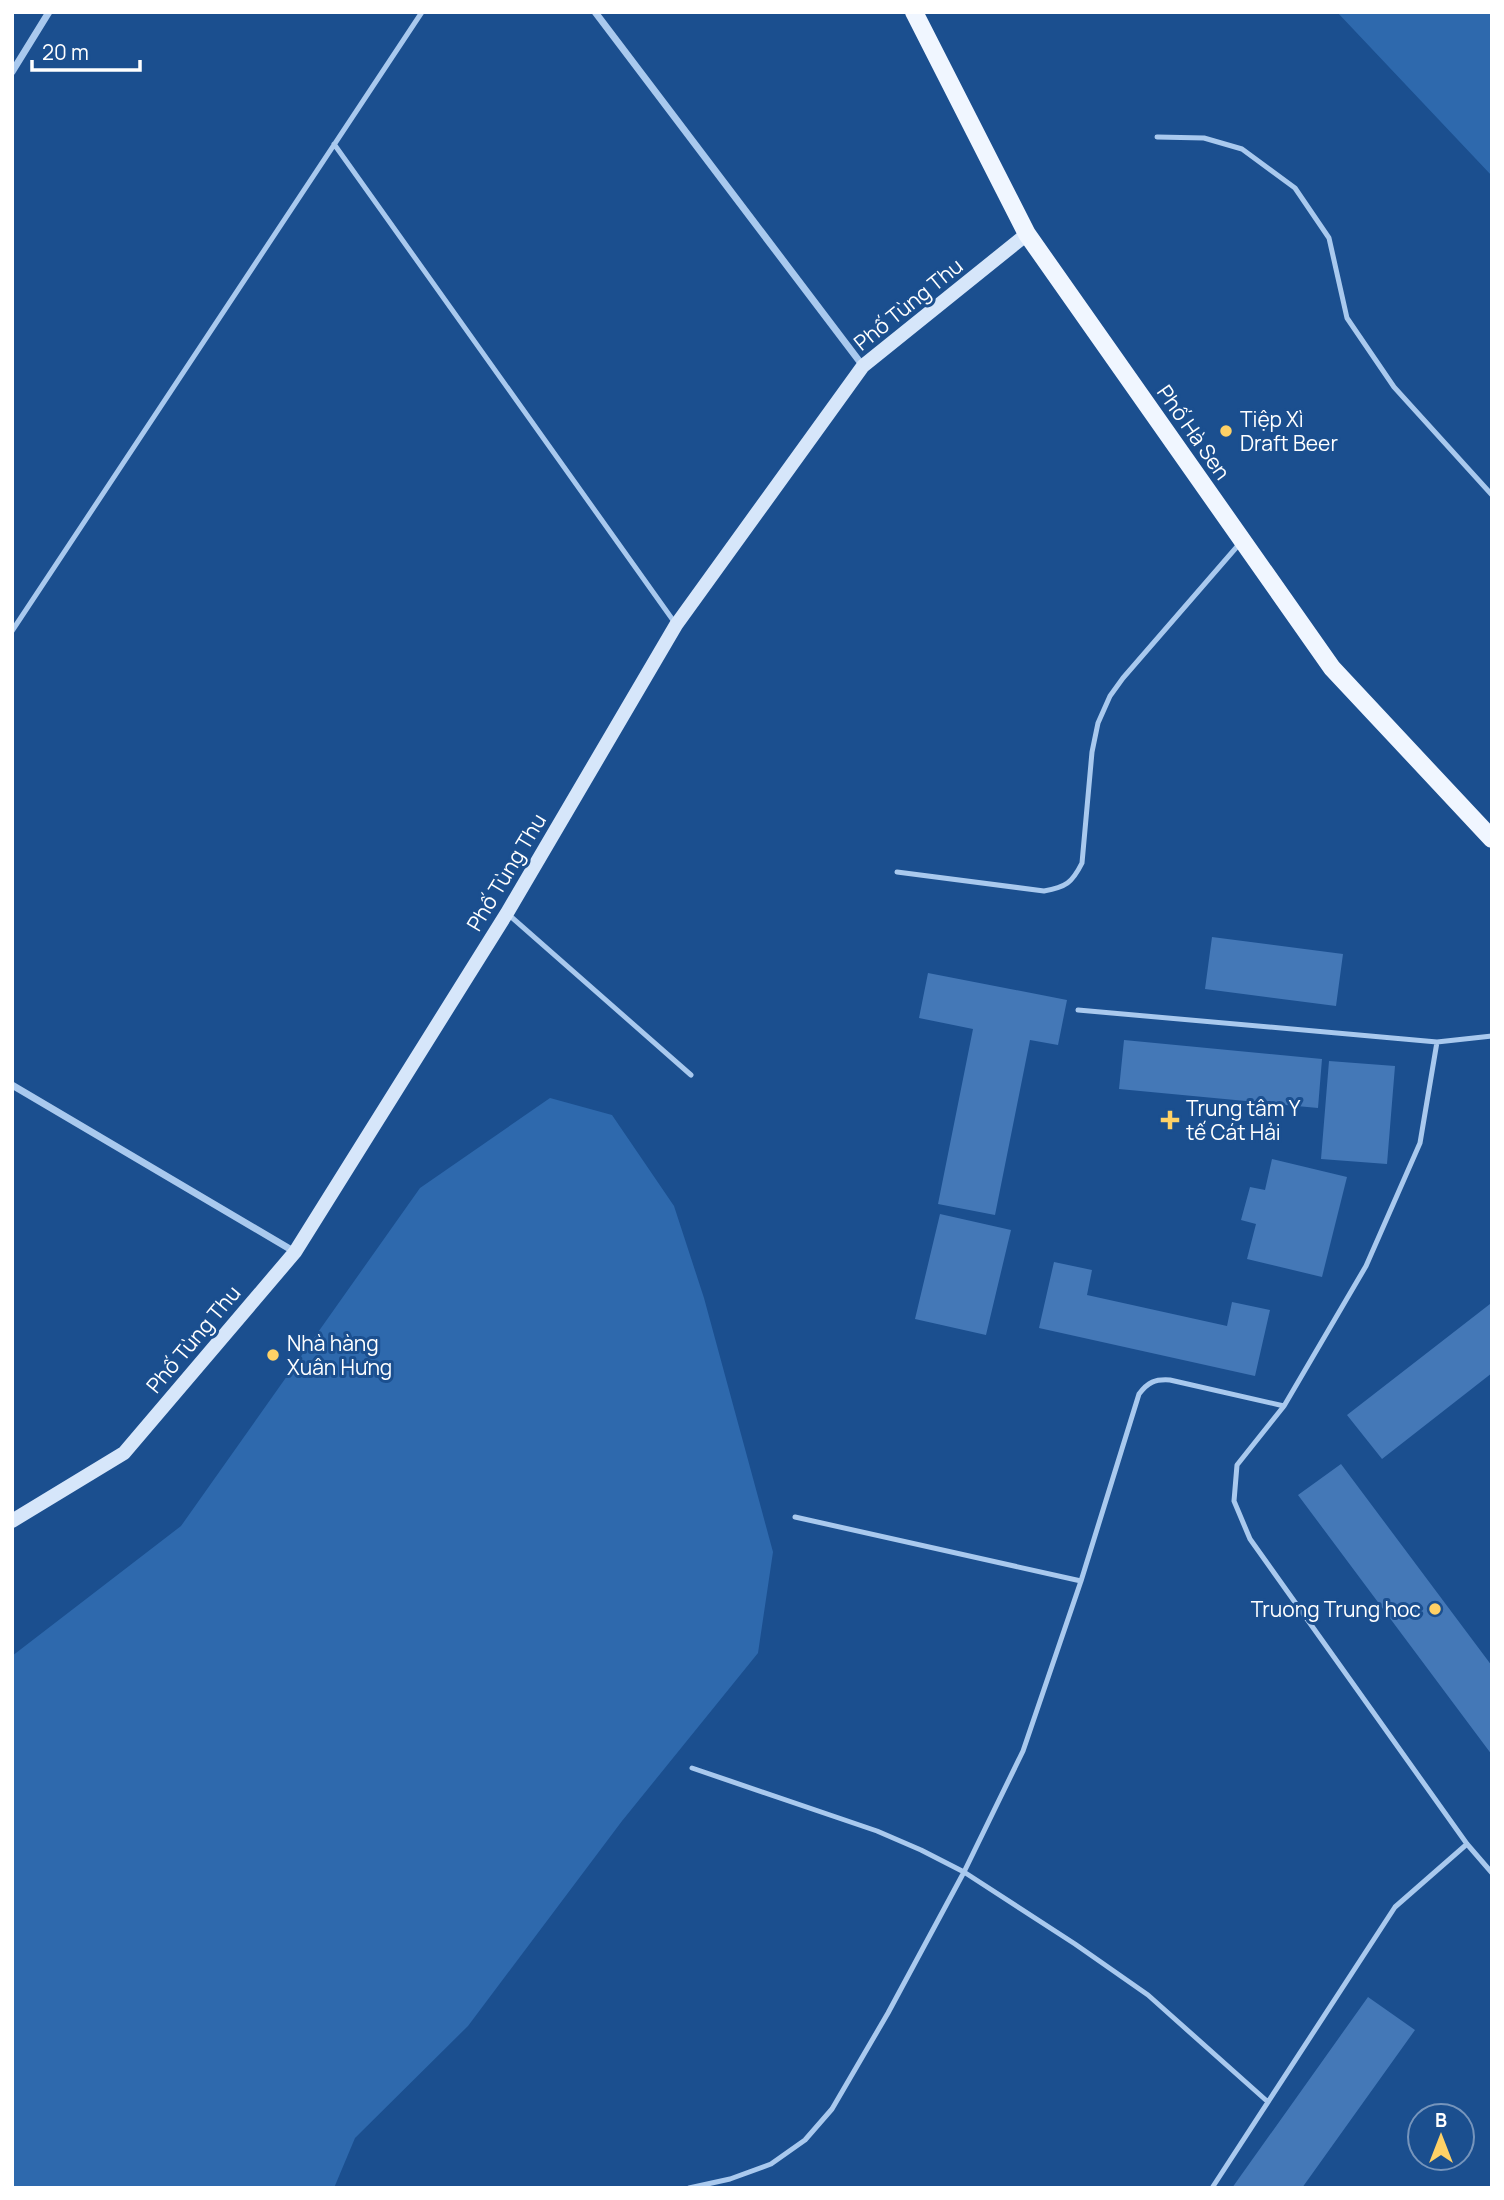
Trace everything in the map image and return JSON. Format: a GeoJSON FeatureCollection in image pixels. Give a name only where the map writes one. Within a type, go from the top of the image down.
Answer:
{"type":"FeatureCollection","features":[{"type":"Feature","properties":{"kind":"main road","name":"Phố Hà Sen"},"geometry":{"type":"LineString","coordinates":[[915,12],[1027,234],[1332,668],[1492,839]]}},
{"type":"Feature","properties":{"kind":"main road","name":"Phố Tùng Thu"},"geometry":{"type":"LineString","coordinates":[[12,1521],[124,1453],[295,1252],[507,913],[676,625],[863,366],[1027,234]]}},
{"type":"Feature","properties":{"kind":"street"},"geometry":{"type":"LineString","coordinates":[[12,72],[49,12]]}},
{"type":"Feature","properties":{"kind":"street"},"geometry":{"type":"LineString","coordinates":[[595,12],[863,366]]}},
{"type":"Feature","properties":{"kind":"street"},"geometry":{"type":"LineString","coordinates":[[12,1085],[295,1252]]}},
{"type":"Feature","properties":{"kind":"lane"},"geometry":{"type":"LineString","coordinates":[[12,631],[422,12]]}},
{"type":"Feature","properties":{"kind":"lane"},"geometry":{"type":"LineString","coordinates":[[1157,137],[1204,138],[1242,149],[1295,188],[1329,238],[1347,318],[1394,387],[1492,495]]}},
{"type":"Feature","properties":{"kind":"lane"},"geometry":{"type":"LineString","coordinates":[[334,144],[676,625]]}},
{"type":"Feature","properties":{"kind":"lane"},"geometry":{"type":"LineString","coordinates":[[897,872],[1044,891],[1061,888],[1074,878],[1082,863],[1096,733],[1110,696],[1243,540]]}},
{"type":"Feature","properties":{"kind":"lane"},"geometry":{"type":"LineString","coordinates":[[507,913],[691,1075]]}},
{"type":"Feature","properties":{"kind":"lane"},"geometry":{"type":"LineString","coordinates":[[1078,1010],[1437,1042],[1492,1035]]}},
{"type":"Feature","properties":{"kind":"lane"},"geometry":{"type":"LineString","coordinates":[[1437,1042],[1420,1143],[1366,1266],[1284,1406],[1237,1465],[1234,1501],[1250,1539],[1467,1844],[1492,1873]]}},
{"type":"Feature","properties":{"kind":"lane"},"geometry":{"type":"LineString","coordinates":[[689,2188],[730,2179],[771,2164],[805,2140],[832,2109],[888,2013],[964,1872],[1023,1751],[1081,1581],[1139,1394],[1146,1384],[1156,1379],[1170,1380],[1284,1406]]}},
{"type":"Feature","properties":{"kind":"lane"},"geometry":{"type":"LineString","coordinates":[[795,1517],[1081,1581]]}},
{"type":"Feature","properties":{"kind":"lane"},"geometry":{"type":"LineString","coordinates":[[692,1768],[877,1831],[964,1872],[1148,1995],[1268,2102]]}},
{"type":"Feature","properties":{"kind":"lane"},"geometry":{"type":"LineString","coordinates":[[1212,2188],[1395,1907],[1467,1844]]}},
{"type":"Feature","properties":{"kind":"shaded area"},"geometry":{"type":"Polygon","coordinates":[[[1337,12],[1492,12],[1492,176],[1337,12]]]}},
{"type":"Feature","properties":{"kind":"shaded area"},"geometry":{"type":"Polygon","coordinates":[[[550,1098],[612,1115],[674,1206],[704,1298],[773,1552],[758,1653],[622,1821],[468,2026],[355,2138],[334,2188],[12,2188],[12,1656],[181,1526],[420,1188],[550,1098]]]}},
{"type":"Feature","properties":{"kind":"building"},"geometry":{"type":"Polygon","coordinates":[[[1212,937],[1343,954],[1336,1006],[1205,989],[1212,937]]]}},
{"type":"Feature","properties":{"kind":"building"},"geometry":{"type":"Polygon","coordinates":[[[928,973],[1067,1000],[1058,1045],[1030,1040],[995,1215],[938,1204],[973,1029],[919,1018],[928,973]]]}},
{"type":"Feature","properties":{"kind":"building"},"geometry":{"type":"Polygon","coordinates":[[[1124,1040],[1322,1059],[1318,1108],[1119,1089],[1124,1040]]]}},
{"type":"Feature","properties":{"kind":"building"},"geometry":{"type":"Polygon","coordinates":[[[1329,1061],[1395,1066],[1387,1164],[1321,1159],[1329,1061]]]}},
{"type":"Feature","properties":{"kind":"building"},"geometry":{"type":"Polygon","coordinates":[[[1272,1159],[1347,1177],[1322,1277],[1247,1259],[1256,1224],[1241,1220],[1250,1187],[1265,1190],[1272,1159]]]}},
{"type":"Feature","properties":{"kind":"building"},"geometry":{"type":"Polygon","coordinates":[[[940,1214],[1011,1230],[986,1335],[915,1319],[940,1214]]]}},
{"type":"Feature","properties":{"kind":"building"},"geometry":{"type":"Polygon","coordinates":[[[1054,1262],[1092,1270],[1087,1295],[1227,1326],[1232,1302],[1270,1310],[1255,1376],[1039,1328],[1054,1262]]]}},
{"type":"Feature","properties":{"kind":"building"},"geometry":{"type":"Polygon","coordinates":[[[1490,1304],[1492,1373],[1382,1459],[1347,1415],[1490,1304]]]}},
{"type":"Feature","properties":{"kind":"building"},"geometry":{"type":"Polygon","coordinates":[[[1341,1464],[1492,1666],[1492,1755],[1298,1495],[1341,1464]]]}},
{"type":"Feature","properties":{"kind":"building"},"geometry":{"type":"Polygon","coordinates":[[[1368,1997],[1415,2030],[1302,2188],[1232,2188],[1368,1997]]]}},
{"type":"Feature","properties":{"kind":"place","name":"Tiệp Xì Draft Beer"},"geometry":{"type":"Point","coordinates":[1226,431]}},
{"type":"Feature","properties":{"kind":"place","name":"Trung tâm Y tế Cát Hải"},"geometry":{"type":"Point","coordinates":[1170,1120]}},
{"type":"Feature","properties":{"kind":"place","name":"Nhà hàng Xuân Hưng"},"geometry":{"type":"Point","coordinates":[273,1355]}},
{"type":"Feature","properties":{"kind":"place","name":"Truong Trung hoc"},"geometry":{"type":"Point","coordinates":[1435,1609]}}]}
